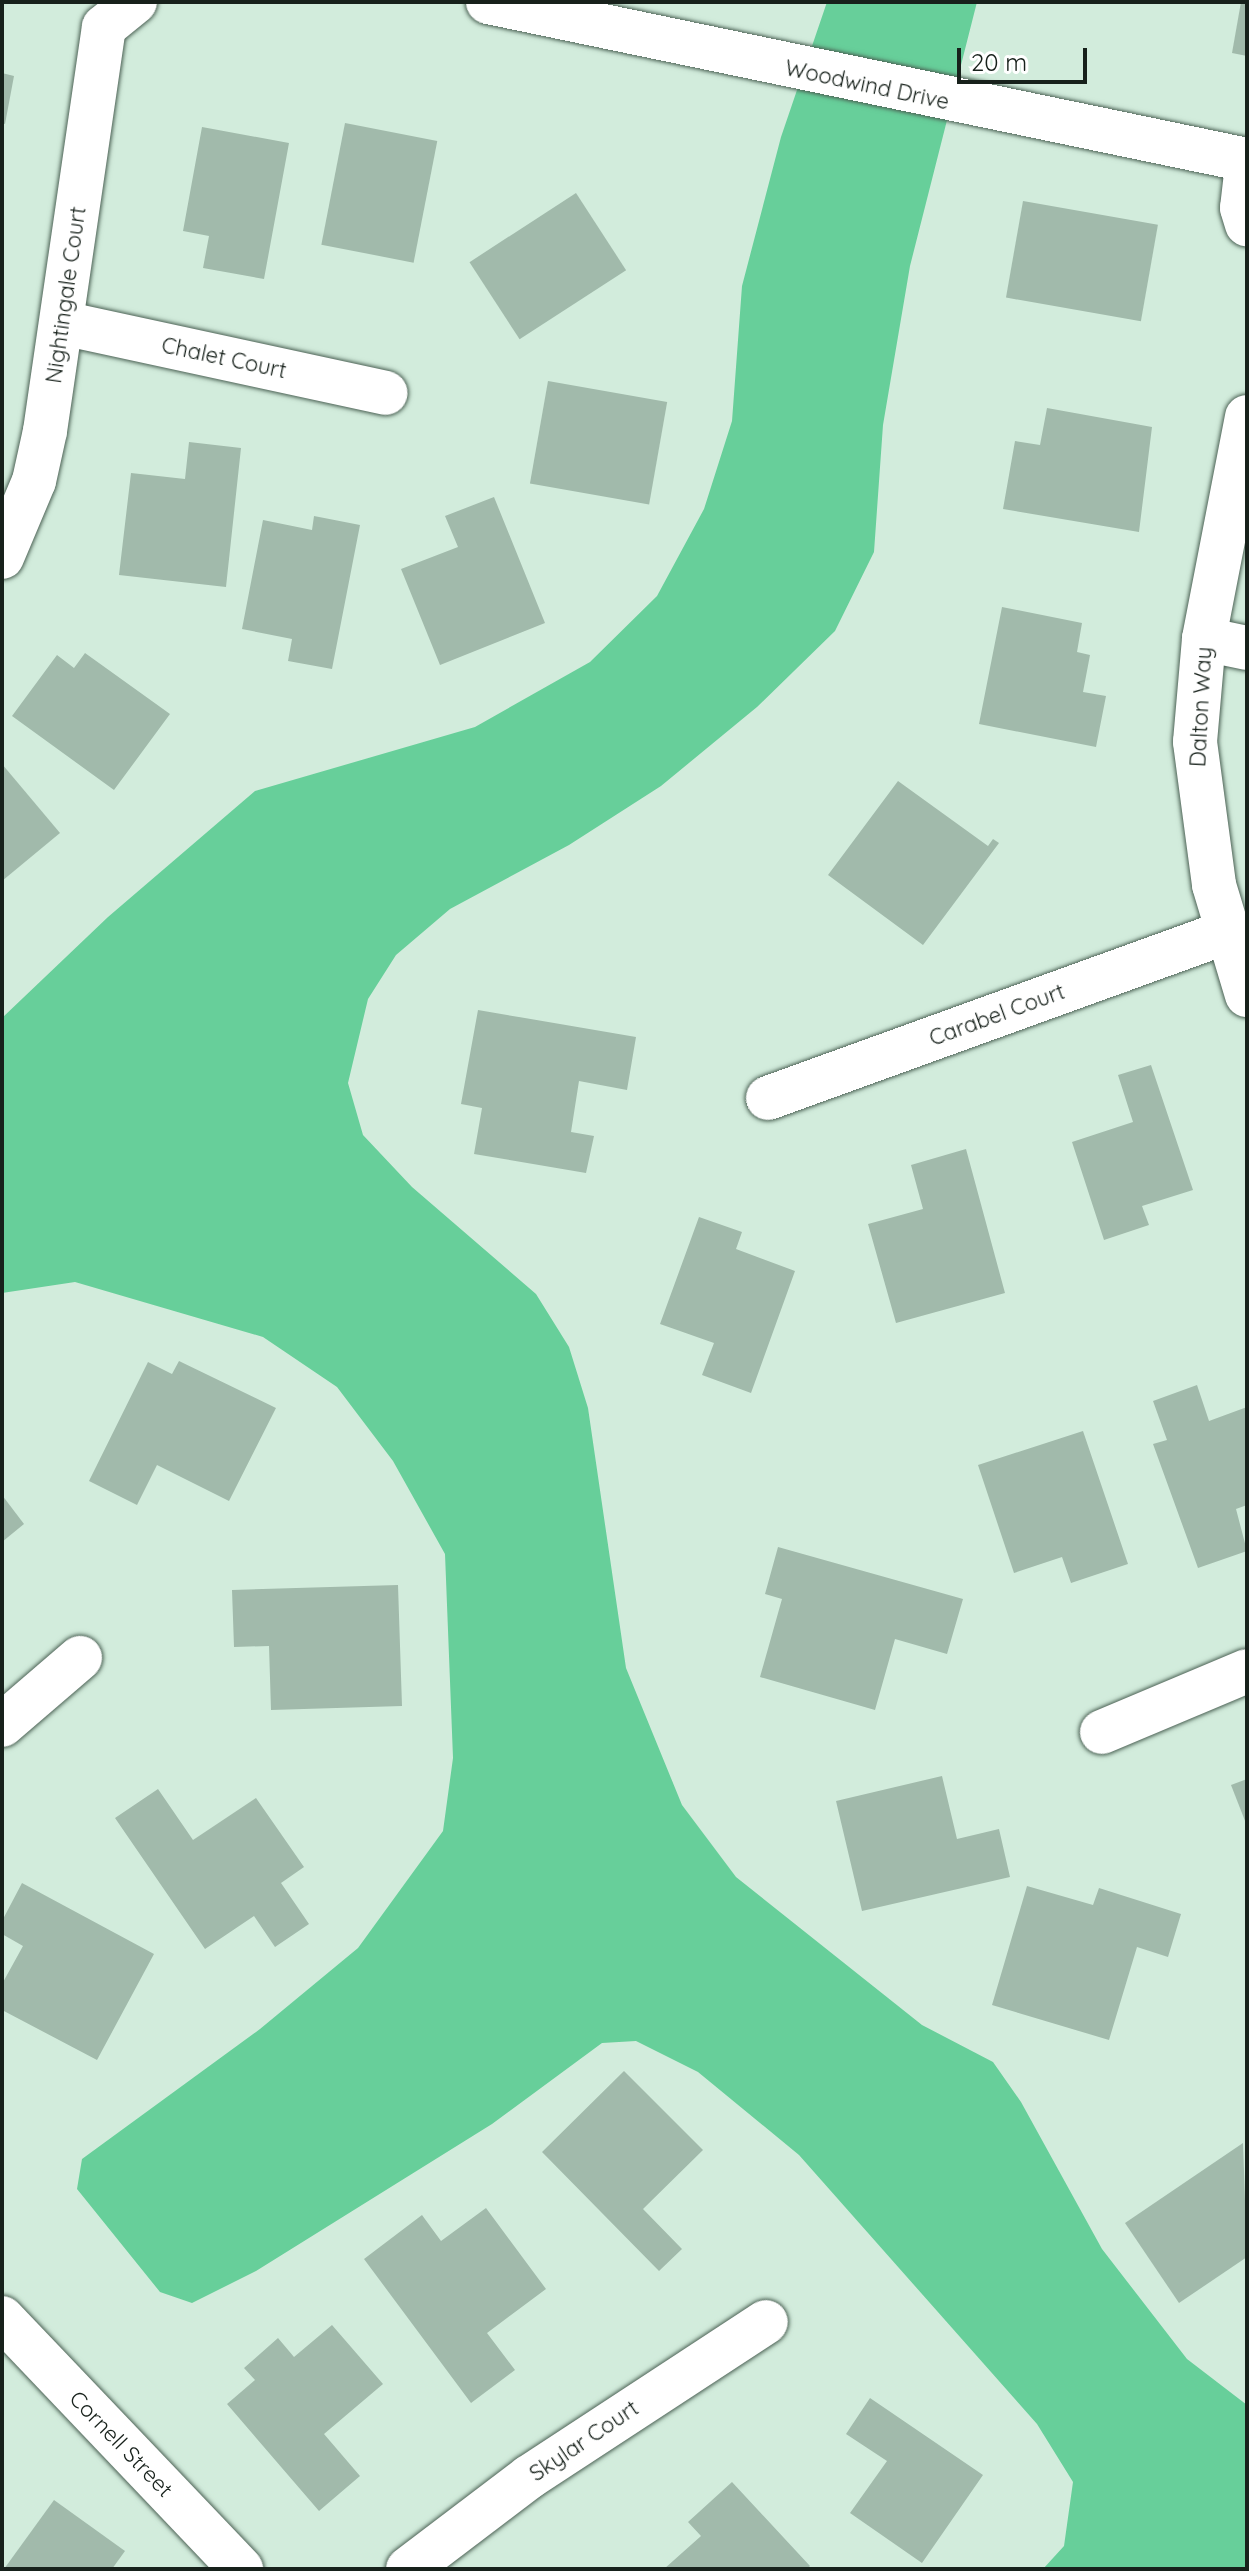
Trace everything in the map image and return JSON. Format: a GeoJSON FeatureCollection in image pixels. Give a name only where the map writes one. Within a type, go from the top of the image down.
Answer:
{"type":"FeatureCollection","features":[{"type":"Feature","properties":{"kind":"street","name":"Woodwind Drive"},"geometry":{"type":"LineString","coordinates":[[488,2],[570,11],[788,69],[1247,163]]}},
{"type":"Feature","properties":{"kind":"street","name":"Nightingale Court"},"geometry":{"type":"LineString","coordinates":[[2,557],[34,481],[62,323],[108,10]]}},
{"type":"Feature","properties":{"kind":"street"},"geometry":{"type":"LineString","coordinates":[[1247,163],[1242,208],[1247,224]]}},
{"type":"Feature","properties":{"kind":"street","name":"Chalet Court"},"geometry":{"type":"LineString","coordinates":[[62,323],[386,393]]}},
{"type":"Feature","properties":{"kind":"street","name":"Dalton Way"},"geometry":{"type":"LineString","coordinates":[[1247,417],[1204,639],[1195,742],[1198,789],[1226,932],[1247,995]]}},
{"type":"Feature","properties":{"kind":"street"},"geometry":{"type":"LineString","coordinates":[[1204,639],[1247,648]]}},
{"type":"Feature","properties":{"kind":"street","name":"Carabel Court"},"geometry":{"type":"LineString","coordinates":[[768,1098],[1226,932]]}},
{"type":"Feature","properties":{"kind":"street"},"geometry":{"type":"LineString","coordinates":[[2,1725],[80,1658]]}},
{"type":"Feature","properties":{"kind":"street"},"geometry":{"type":"LineString","coordinates":[[1102,1732],[1247,1671]]}},
{"type":"Feature","properties":{"kind":"street","name":"Cornell Street"},"geometry":{"type":"LineString","coordinates":[[2,2318],[241,2569]]}},
{"type":"Feature","properties":{"kind":"street","name":"Skylar Court"},"geometry":{"type":"LineString","coordinates":[[408,2569],[542,2468],[766,2322]]}},
{"type":"Feature","properties":{"kind":"shaded area"},"geometry":{"type":"Polygon","coordinates":[[[827,2],[977,2],[910,266],[883,425],[874,552],[835,631],[757,707],[661,786],[569,845],[450,909],[396,955],[368,999],[348,1083],[363,1135],[412,1187],[536,1294],[569,1347],[588,1408],[626,1668],[682,1805],[736,1877],[922,2025],[993,2062],[1021,2102],[1102,2249],[1187,2359],[1247,2405],[1247,2569],[1043,2569],[1064,2546],[1073,2482],[1037,2424],[799,2155],[698,2072],[636,2041],[602,2043],[492,2124],[256,2271],[192,2303],[160,2292],[77,2189],[82,2159],[260,2029],[358,1948],[443,1831],[453,1758],[445,1554],[393,1461],[337,1387],[263,1337],[75,1282],[2,1293],[2,1018],[108,917],[255,791],[475,727],[590,662],[657,596],[704,509],[732,421],[742,286],[781,137],[827,2]]]}},
{"type":"Feature","properties":{"kind":"building"},"geometry":{"type":"Polygon","coordinates":[[[1241,2],[1247,2],[1247,56],[1232,53],[1241,2]]]}},
{"type":"Feature","properties":{"kind":"building"},"geometry":{"type":"Polygon","coordinates":[[[2,73],[14,76],[5,124],[2,123],[2,73]]]}},
{"type":"Feature","properties":{"kind":"building"},"geometry":{"type":"Polygon","coordinates":[[[345,123],[437,141],[414,263],[321,245],[345,123]]]}},
{"type":"Feature","properties":{"kind":"building"},"geometry":{"type":"Polygon","coordinates":[[[202,127],[289,143],[264,279],[203,268],[209,236],[183,231],[202,127]]]}},
{"type":"Feature","properties":{"kind":"building"},"geometry":{"type":"Polygon","coordinates":[[[576,193],[626,270],[520,339],[469,262],[576,193]]]}},
{"type":"Feature","properties":{"kind":"building"},"geometry":{"type":"Polygon","coordinates":[[[1023,201],[1158,225],[1141,321],[1006,298],[1023,201]]]}},
{"type":"Feature","properties":{"kind":"building"},"geometry":{"type":"Polygon","coordinates":[[[548,381],[667,402],[649,504],[530,483],[548,381]]]}},
{"type":"Feature","properties":{"kind":"building"},"geometry":{"type":"Polygon","coordinates":[[[1047,408],[1152,427],[1139,532],[1003,509],[1015,441],[1040,445],[1047,408]]]}},
{"type":"Feature","properties":{"kind":"building"},"geometry":{"type":"Polygon","coordinates":[[[189,442],[241,448],[226,587],[119,575],[131,473],[185,479],[189,442]]]}},
{"type":"Feature","properties":{"kind":"building"},"geometry":{"type":"Polygon","coordinates":[[[494,497],[545,623],[440,665],[401,569],[458,547],[445,516],[494,497]]]}},
{"type":"Feature","properties":{"kind":"building"},"geometry":{"type":"Polygon","coordinates":[[[314,516],[360,525],[332,669],[288,661],[292,639],[242,629],[263,520],[312,530],[314,516]]]}},
{"type":"Feature","properties":{"kind":"building"},"geometry":{"type":"Polygon","coordinates":[[[1002,607],[1082,623],[1077,652],[1090,655],[1083,692],[1106,696],[1096,747],[979,724],[1002,607]]]}},
{"type":"Feature","properties":{"kind":"building"},"geometry":{"type":"Polygon","coordinates":[[[85,653],[170,714],[114,790],[12,716],[57,655],[74,668],[85,653]]]}},
{"type":"Feature","properties":{"kind":"building"},"geometry":{"type":"Polygon","coordinates":[[[2,764],[60,833],[2,881],[2,764]]]}},
{"type":"Feature","properties":{"kind":"building"},"geometry":{"type":"Polygon","coordinates":[[[898,781],[988,846],[993,839],[999,843],[923,945],[828,875],[898,781]]]}},
{"type":"Feature","properties":{"kind":"building"},"geometry":{"type":"Polygon","coordinates":[[[478,1010],[636,1037],[627,1090],[579,1081],[571,1132],[594,1136],[586,1173],[474,1154],[482,1108],[461,1104],[478,1010]]]}},
{"type":"Feature","properties":{"kind":"building"},"geometry":{"type":"Polygon","coordinates":[[[1151,1065],[1193,1190],[1142,1206],[1149,1225],[1104,1240],[1072,1142],[1133,1122],[1118,1075],[1151,1065]]]}},
{"type":"Feature","properties":{"kind":"building"},"geometry":{"type":"Polygon","coordinates":[[[966,1149],[1005,1293],[896,1323],[868,1224],[923,1209],[911,1165],[966,1149]]]}},
{"type":"Feature","properties":{"kind":"building"},"geometry":{"type":"Polygon","coordinates":[[[699,1217],[742,1232],[736,1249],[795,1271],[751,1393],[702,1375],[714,1343],[660,1324],[699,1217]]]}},
{"type":"Feature","properties":{"kind":"building"},"geometry":{"type":"Polygon","coordinates":[[[179,1361],[276,1408],[229,1501],[157,1465],[137,1505],[89,1481],[148,1362],[172,1374],[179,1361]]]}},
{"type":"Feature","properties":{"kind":"building"},"geometry":{"type":"Polygon","coordinates":[[[1197,1385],[1209,1421],[1247,1407],[1247,1505],[1236,1509],[1247,1551],[1198,1568],[1153,1444],[1167,1440],[1153,1401],[1197,1385]]]}},
{"type":"Feature","properties":{"kind":"building"},"geometry":{"type":"Polygon","coordinates":[[[1083,1431],[1128,1564],[1071,1583],[1062,1557],[1014,1573],[978,1465],[1083,1431]]]}},
{"type":"Feature","properties":{"kind":"building"},"geometry":{"type":"Polygon","coordinates":[[[2,1495],[24,1524],[2,1542],[2,1495]]]}},
{"type":"Feature","properties":{"kind":"building"},"geometry":{"type":"Polygon","coordinates":[[[778,1547],[963,1599],[947,1654],[895,1639],[875,1710],[760,1677],[782,1599],[765,1594],[778,1547]]]}},
{"type":"Feature","properties":{"kind":"building"},"geometry":{"type":"Polygon","coordinates":[[[398,1585],[402,1706],[271,1710],[269,1646],[234,1647],[232,1590],[398,1585]]]}},
{"type":"Feature","properties":{"kind":"building"},"geometry":{"type":"Polygon","coordinates":[[[942,1776],[957,1839],[999,1829],[1010,1877],[862,1911],[836,1801],[942,1776]]]}},
{"type":"Feature","properties":{"kind":"building"},"geometry":{"type":"Polygon","coordinates":[[[1247,1779],[1247,1826],[1231,1785],[1247,1779]]]}},
{"type":"Feature","properties":{"kind":"building"},"geometry":{"type":"Polygon","coordinates":[[[158,1789],[193,1840],[256,1798],[304,1867],[281,1883],[309,1924],[275,1947],[254,1916],[205,1949],[115,1818],[158,1789]]]}},
{"type":"Feature","properties":{"kind":"building"},"geometry":{"type":"Polygon","coordinates":[[[22,1883],[154,1954],[97,2060],[2,2010],[2,1984],[23,1946],[2,1934],[2,1921],[22,1883]]]}},
{"type":"Feature","properties":{"kind":"building"},"geometry":{"type":"Polygon","coordinates":[[[1027,1886],[1093,1905],[1099,1888],[1181,1914],[1168,1957],[1137,1947],[1109,2040],[992,2005],[1027,1886]]]}},
{"type":"Feature","properties":{"kind":"building"},"geometry":{"type":"Polygon","coordinates":[[[624,2071],[703,2150],[643,2209],[682,2249],[659,2271],[542,2152],[624,2071]]]}},
{"type":"Feature","properties":{"kind":"building"},"geometry":{"type":"Polygon","coordinates":[[[1243,2143],[1247,2257],[1179,2303],[1125,2223],[1243,2143]]]}},
{"type":"Feature","properties":{"kind":"building"},"geometry":{"type":"Polygon","coordinates":[[[486,2208],[546,2289],[487,2333],[515,2370],[471,2403],[364,2259],[422,2215],[441,2241],[486,2208]]]}},
{"type":"Feature","properties":{"kind":"building"},"geometry":{"type":"Polygon","coordinates":[[[332,2325],[383,2384],[324,2434],[360,2476],[319,2511],[227,2404],[255,2380],[244,2368],[278,2338],[294,2357],[332,2325]]]}},
{"type":"Feature","properties":{"kind":"building"},"geometry":{"type":"Polygon","coordinates":[[[870,2398],[983,2475],[922,2563],[850,2513],[887,2461],[846,2434],[870,2398]]]}},
{"type":"Feature","properties":{"kind":"building"},"geometry":{"type":"Polygon","coordinates":[[[732,2482],[810,2566],[807,2569],[664,2569],[701,2536],[688,2522],[732,2482]]]}},
{"type":"Feature","properties":{"kind":"building"},"geometry":{"type":"Polygon","coordinates":[[[54,2500],[125,2551],[112,2569],[4,2569],[54,2500]]]}}]}
